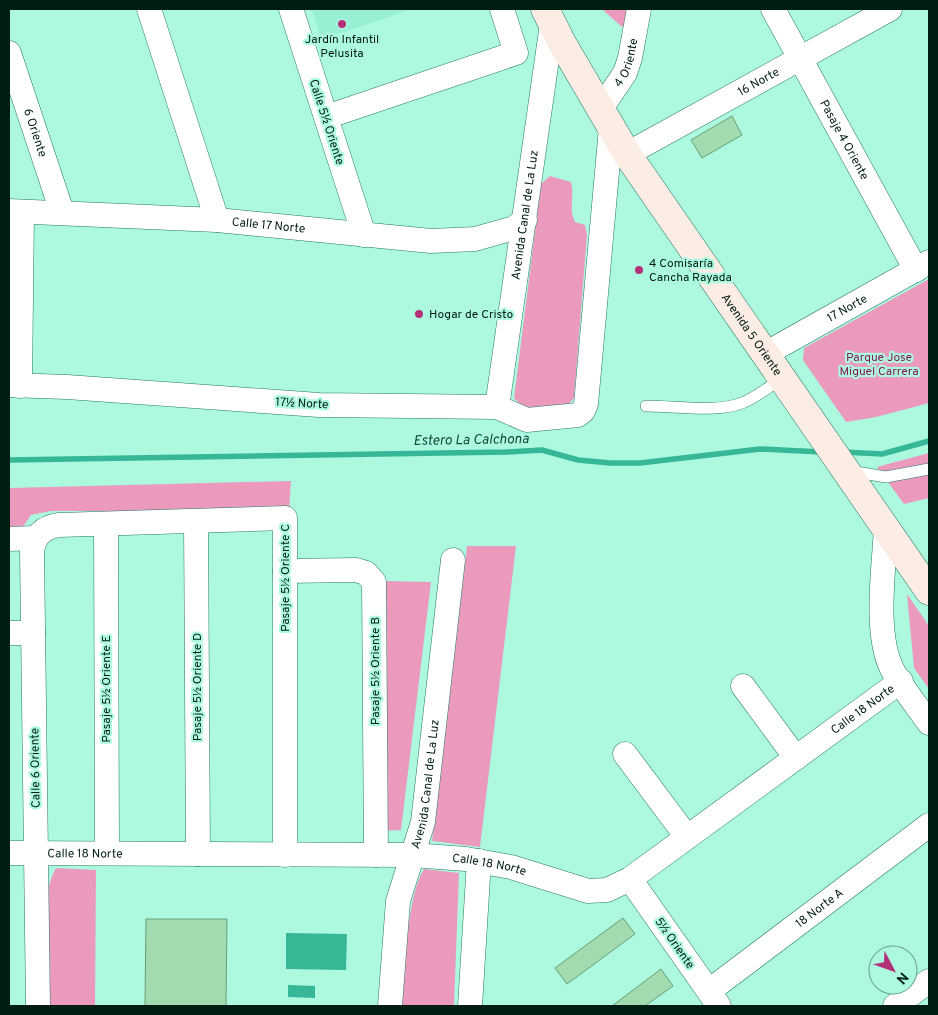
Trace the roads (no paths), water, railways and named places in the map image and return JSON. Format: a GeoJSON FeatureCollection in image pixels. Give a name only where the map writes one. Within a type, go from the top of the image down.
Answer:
{"type":"FeatureCollection","features":[{"type":"Feature","properties":{"kind":"street"},"geometry":{"type":"LineString","coordinates":[[149,9],[217,220]]}},
{"type":"Feature","properties":{"kind":"street","name":"Calle 5½ Oriente"},"geometry":{"type":"LineString","coordinates":[[291,9],[364,235]]}},
{"type":"Feature","properties":{"kind":"street"},"geometry":{"type":"LineString","coordinates":[[326,117],[516,53],[502,9]]}},
{"type":"Feature","properties":{"kind":"street","name":"4 Oriente"},"geometry":{"type":"LineString","coordinates":[[606,119],[630,58],[639,9]]}},
{"type":"Feature","properties":{"kind":"street","name":"Pasaje 4 Oriente"},"geometry":{"type":"LineString","coordinates":[[773,9],[923,266]]}},
{"type":"Feature","properties":{"kind":"street","name":"16 Norte"},"geometry":{"type":"LineString","coordinates":[[627,154],[890,9]]}},
{"type":"Feature","properties":{"kind":"street","name":"Avenida 5 Oriente"},"geometry":{"type":"LineString","coordinates":[[549,16],[627,154],[929,591]]}},
{"type":"Feature","properties":{"kind":"street","name":"Avenida Canal de La Luz"},"geometry":{"type":"LineString","coordinates":[[497,407],[525,220],[549,16]]}},
{"type":"Feature","properties":{"kind":"street","name":"6 Oriente"},"geometry":{"type":"LineString","coordinates":[[9,52],[62,212]]}},
{"type":"Feature","properties":{"kind":"street","name":"17½ Norte"},"geometry":{"type":"LineString","coordinates":[[14,386],[68,387],[319,405],[497,407],[527,420],[578,414],[583,411],[586,404],[606,119]]}},
{"type":"Feature","properties":{"kind":"street"},"geometry":{"type":"LineString","coordinates":[[14,386],[15,211]]}},
{"type":"Feature","properties":{"kind":"street","name":"Calle 17 Norte"},"geometry":{"type":"LineString","coordinates":[[15,211],[217,220],[453,242],[495,235],[514,228],[525,220]]}},
{"type":"Feature","properties":{"kind":"street","name":"17 Norte"},"geometry":{"type":"LineString","coordinates":[[765,354],[923,266]]}},
{"type":"Feature","properties":{"kind":"street","name":"Pasaje 5½ Oriente C"},"geometry":{"type":"LineString","coordinates":[[9,539],[38,535],[52,526],[285,518],[285,855]]}},
{"type":"Feature","properties":{"kind":"street","name":"Pasaje 5½ Oriente D"},"geometry":{"type":"LineString","coordinates":[[196,521],[198,854]]}},
{"type":"Feature","properties":{"kind":"street","name":"Pasaje 5½ Oriente E"},"geometry":{"type":"LineString","coordinates":[[106,524],[107,853]]}},
{"type":"Feature","properties":{"kind":"street"},"geometry":{"type":"LineString","coordinates":[[886,528],[882,622],[888,655],[892,669],[929,723]]}},
{"type":"Feature","properties":{"kind":"street","name":"Calle 6 Oriente"},"geometry":{"type":"LineString","coordinates":[[38,535],[32,552],[38,1006]]}},
{"type":"Feature","properties":{"kind":"street","name":"Avenida Canal de La Luz"},"geometry":{"type":"LineString","coordinates":[[390,1006],[398,901],[423,822],[453,560]]}},
{"type":"Feature","properties":{"kind":"street","name":"Pasaje 5½ Oriente B"},"geometry":{"type":"LineString","coordinates":[[285,571],[356,570],[366,573],[374,582],[376,855]]}},
{"type":"Feature","properties":{"kind":"street"},"geometry":{"type":"LineString","coordinates":[[9,633],[33,633]]}},
{"type":"Feature","properties":{"kind":"street","name":"Calle 18 Norte"},"geometry":{"type":"LineString","coordinates":[[9,853],[412,855],[479,862],[526,871],[588,891],[608,890],[630,879],[901,681]]}},
{"type":"Feature","properties":{"kind":"street"},"geometry":{"type":"LineString","coordinates":[[743,686],[796,758]]}},
{"type":"Feature","properties":{"kind":"street"},"geometry":{"type":"LineString","coordinates":[[625,754],[687,837]]}},
{"type":"Feature","properties":{"kind":"street","name":"18 Norte A"},"geometry":{"type":"LineString","coordinates":[[714,999],[929,825]]}},
{"type":"Feature","properties":{"kind":"street"},"geometry":{"type":"LineString","coordinates":[[470,1006],[479,862]]}},
{"type":"Feature","properties":{"kind":"street","name":"5½ Oriente"},"geometry":{"type":"LineString","coordinates":[[630,879],[714,999]]}},
{"type":"Feature","properties":{"kind":"street"},"geometry":{"type":"LineString","coordinates":[[895,1006],[929,981]]}},
{"type":"Feature","properties":{"kind":"lane"},"geometry":{"type":"LineString","coordinates":[[646,406],[723,407],[742,403],[760,394],[782,378]]}},
{"type":"Feature","properties":{"kind":"lane"},"geometry":{"type":"LineString","coordinates":[[846,470],[886,477],[929,469]]}},
{"type":"Feature","properties":{"kind":"waterway","name":"Estero La Calchona"},"geometry":{"type":"LineString","coordinates":[[843,452],[882,454],[929,441]]}},
{"type":"Feature","properties":{"kind":"waterway","name":"Estero La Calchona"},"geometry":{"type":"LineString","coordinates":[[9,460],[542,450],[578,460],[640,463],[760,449],[821,452]]}},
{"type":"Feature","properties":{"kind":"place","name":"Jardín Infantil Pelusita"},"geometry":{"type":"Point","coordinates":[342,24]}},
{"type":"Feature","properties":{"kind":"place","name":"4 Comisaría Cancha Rayada"},"geometry":{"type":"Point","coordinates":[639,270]}},
{"type":"Feature","properties":{"kind":"place","name":"Hogar de Cristo"},"geometry":{"type":"Point","coordinates":[419,314]}},
{"type":"Feature","properties":{"kind":"park label","name":"Parque Jose Miguel Carrera"},"geometry":{"type":"Point","coordinates":[879,364]}}]}
